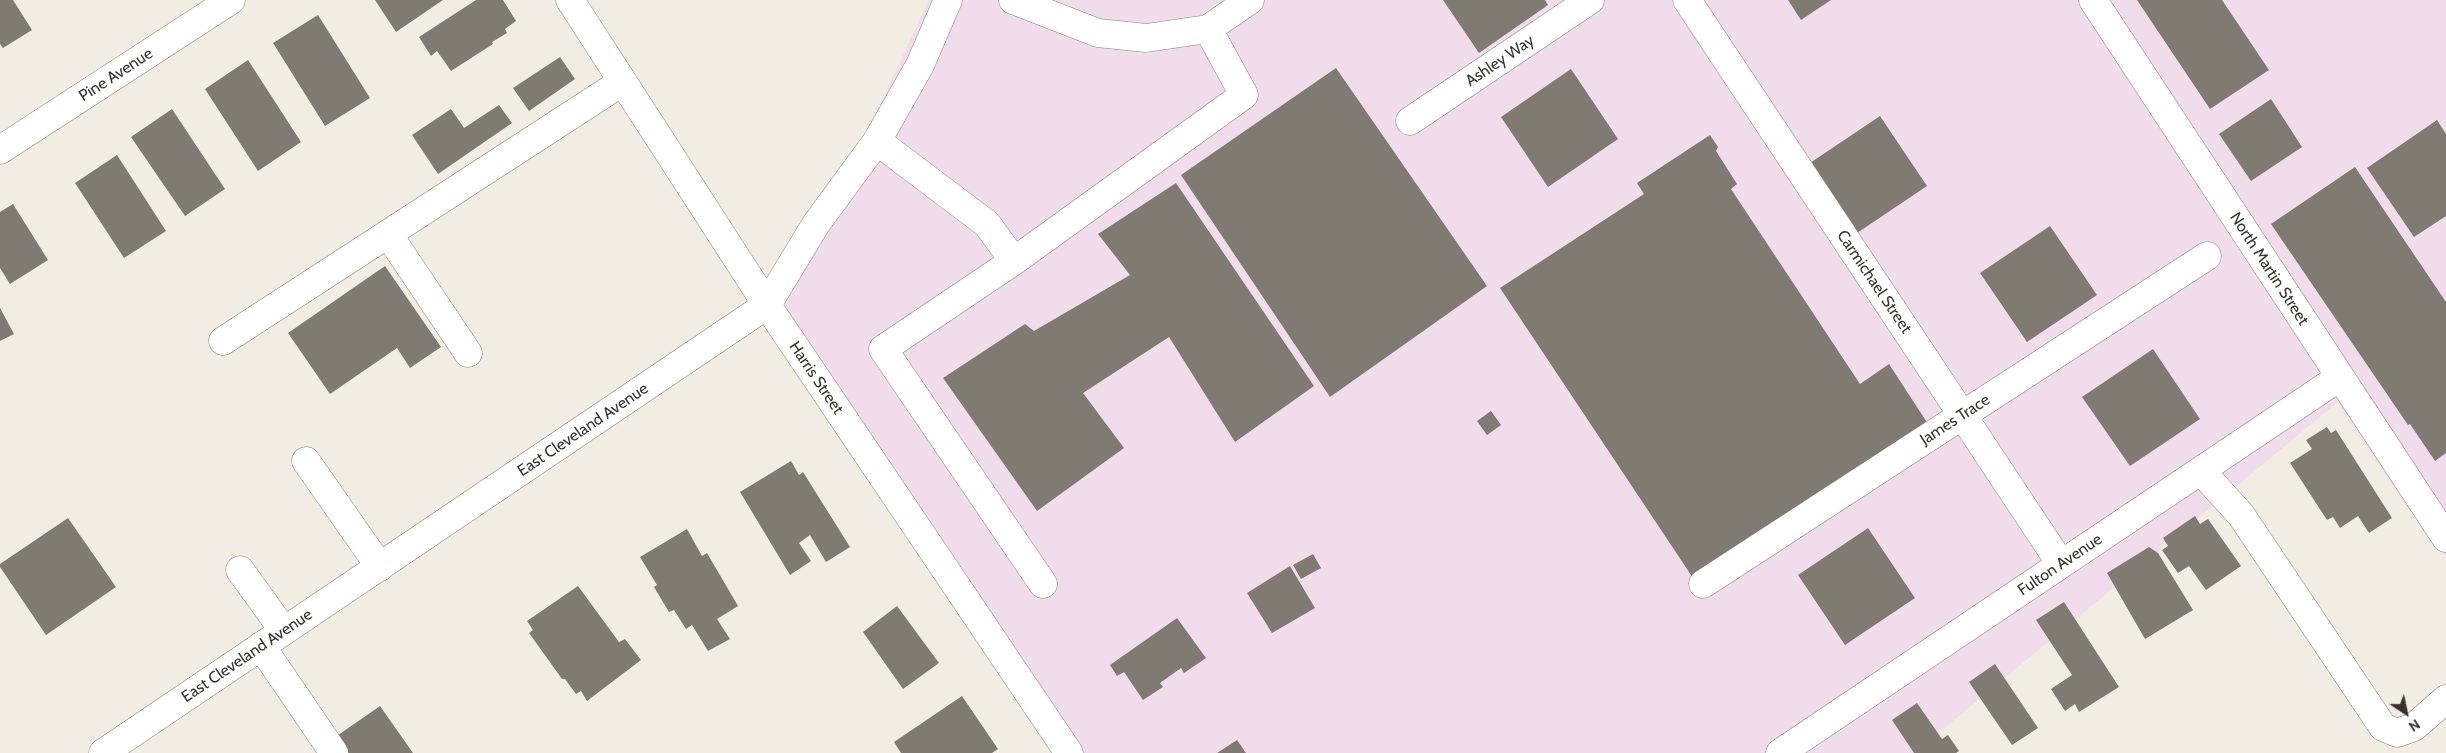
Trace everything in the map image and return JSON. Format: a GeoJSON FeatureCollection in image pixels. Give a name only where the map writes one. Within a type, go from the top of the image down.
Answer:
{"type":"FeatureCollection","features":[{"type":"Feature","properties":{"kind":"street","name":"Pine Avenue"},"geometry":{"type":"LineString","coordinates":[[0,150],[231,0]]}},
{"type":"Feature","properties":{"kind":"street","name":"Harris Street"},"geometry":{"type":"LineString","coordinates":[[570,0],[767,305],[1069,753]]}},
{"type":"Feature","properties":{"kind":"street","name":"East Cleveland Avenue"},"geometry":{"type":"LineString","coordinates":[[102,753],[767,305],[816,224],[877,142],[920,65],[948,0]]}},
{"type":"Feature","properties":{"kind":"street"},"geometry":{"type":"LineString","coordinates":[[1013,0],[1098,33],[1146,38],[1208,29],[1250,0]]}},
{"type":"Feature","properties":{"kind":"street","name":"Ashley Way"},"geometry":{"type":"LineString","coordinates":[[1410,121],[1590,0]]}},
{"type":"Feature","properties":{"kind":"street","name":"Carmichael Street"},"geometry":{"type":"LineString","coordinates":[[1686,0],[2061,564]]}},
{"type":"Feature","properties":{"kind":"street","name":"North Martin Street"},"geometry":{"type":"LineString","coordinates":[[2093,0],[2340,377],[2442,522]]}},
{"type":"Feature","properties":{"kind":"street"},"geometry":{"type":"LineString","coordinates":[[1043,584],[883,348],[1014,262],[1244,95],[1208,29]]}},
{"type":"Feature","properties":{"kind":"street"},"geometry":{"type":"LineString","coordinates":[[223,341],[622,82]]}},
{"type":"Feature","properties":{"kind":"street"},"geometry":{"type":"LineString","coordinates":[[877,142],[987,224],[1014,262]]}},
{"type":"Feature","properties":{"kind":"street"},"geometry":{"type":"LineString","coordinates":[[388,234],[468,353]]}},
{"type":"Feature","properties":{"kind":"street","name":"James Trace"},"geometry":{"type":"LineString","coordinates":[[1703,584],[2206,256]]}},
{"type":"Feature","properties":{"kind":"street","name":"Fulton Avenue"},"geometry":{"type":"LineString","coordinates":[[1780,753],[2340,377]]}},
{"type":"Feature","properties":{"kind":"street"},"geometry":{"type":"LineString","coordinates":[[306,461],[380,566]]}},
{"type":"Feature","properties":{"kind":"street"},"geometry":{"type":"LineString","coordinates":[[2200,470],[2241,515],[2383,727],[2397,734],[2414,727],[2446,699]]}},
{"type":"Feature","properties":{"kind":"street"},"geometry":{"type":"LineString","coordinates":[[240,570],[284,631]]}},
{"type":"Feature","properties":{"kind":"street"},"geometry":{"type":"LineString","coordinates":[[261,646],[334,753]]}},
{"type":"Feature","properties":{"kind":"shaded area"},"geometry":{"type":"Polygon","coordinates":[[[929,0],[2446,0],[2446,557],[2405,504],[2337,403],[1914,753],[1071,753],[779,320],[929,0]]]}},
{"type":"Feature","properties":{"kind":"building"},"geometry":{"type":"Polygon","coordinates":[[[0,0],[13,0],[32,30],[3,48],[0,44],[0,0]]]}},
{"type":"Feature","properties":{"kind":"building"},"geometry":{"type":"Polygon","coordinates":[[[375,0],[443,0],[396,32],[375,0]]]}},
{"type":"Feature","properties":{"kind":"building"},"geometry":{"type":"Polygon","coordinates":[[[476,0],[503,0],[516,21],[505,29],[507,33],[492,42],[493,44],[451,71],[437,51],[431,56],[419,37],[476,0]]]}},
{"type":"Feature","properties":{"kind":"building"},"geometry":{"type":"Polygon","coordinates":[[[1443,0],[1545,0],[1548,5],[1479,53],[1443,0]]]}},
{"type":"Feature","properties":{"kind":"building"},"geometry":{"type":"Polygon","coordinates":[[[1788,0],[1831,0],[1801,20],[1788,0]]]}},
{"type":"Feature","properties":{"kind":"building"},"geometry":{"type":"Polygon","coordinates":[[[2137,0],[2222,0],[2269,70],[2210,109],[2137,0]]]}},
{"type":"Feature","properties":{"kind":"building"},"geometry":{"type":"Polygon","coordinates":[[[318,15],[370,98],[325,126],[273,43],[318,15]]]}},
{"type":"Feature","properties":{"kind":"building"},"geometry":{"type":"Polygon","coordinates":[[[560,57],[575,79],[529,111],[513,88],[560,57]]]}},
{"type":"Feature","properties":{"kind":"building"},"geometry":{"type":"Polygon","coordinates":[[[248,60],[301,142],[258,171],[205,89],[248,60]]]}},
{"type":"Feature","properties":{"kind":"building"},"geometry":{"type":"Polygon","coordinates":[[[1336,68],[1487,286],[1330,397],[1181,175],[1336,68]]]}},
{"type":"Feature","properties":{"kind":"building"},"geometry":{"type":"Polygon","coordinates":[[[1571,69],[1618,139],[1548,187],[1501,117],[1571,69]]]}},
{"type":"Feature","properties":{"kind":"building"},"geometry":{"type":"Polygon","coordinates":[[[2271,99],[2302,147],[2251,181],[2219,134],[2271,99]]]}},
{"type":"Feature","properties":{"kind":"building"},"geometry":{"type":"Polygon","coordinates":[[[499,105],[512,123],[438,174],[412,135],[451,109],[464,128],[499,105]]]}},
{"type":"Feature","properties":{"kind":"building"},"geometry":{"type":"Polygon","coordinates":[[[172,109],[225,189],[185,216],[131,137],[172,109]]]}},
{"type":"Feature","properties":{"kind":"building"},"geometry":{"type":"Polygon","coordinates":[[[1880,116],[1927,186],[1857,233],[1810,163],[1880,116]]]}},
{"type":"Feature","properties":{"kind":"building"},"geometry":{"type":"Polygon","coordinates":[[[2437,120],[2446,134],[2446,216],[2414,237],[2367,168],[2437,120]]]}},
{"type":"Feature","properties":{"kind":"building"},"geometry":{"type":"Polygon","coordinates":[[[1710,135],[1718,147],[1716,151],[1737,184],[1731,189],[1860,384],[1889,364],[1930,427],[1695,581],[1500,288],[1644,194],[1637,183],[1710,135]]]}},
{"type":"Feature","properties":{"kind":"building"},"geometry":{"type":"Polygon","coordinates":[[[117,155],[166,231],[124,258],[75,183],[117,155]]]}},
{"type":"Feature","properties":{"kind":"building"},"geometry":{"type":"Polygon","coordinates":[[[2355,167],[2446,302],[2446,453],[2435,461],[2410,424],[2408,425],[2271,224],[2355,167]]]}},
{"type":"Feature","properties":{"kind":"building"},"geometry":{"type":"Polygon","coordinates":[[[1176,183],[1314,386],[1235,442],[1169,337],[1083,393],[1124,448],[1037,511],[943,378],[1025,324],[1034,331],[1130,275],[1098,234],[1176,183]]]}},
{"type":"Feature","properties":{"kind":"building"},"geometry":{"type":"Polygon","coordinates":[[[13,204],[48,260],[10,284],[0,268],[0,212],[13,204]]]}},
{"type":"Feature","properties":{"kind":"building"},"geometry":{"type":"Polygon","coordinates":[[[2050,226],[2097,295],[2027,342],[1980,273],[2050,226]]]}},
{"type":"Feature","properties":{"kind":"building"},"geometry":{"type":"Polygon","coordinates":[[[385,266],[441,347],[410,368],[397,348],[330,394],[288,333],[385,266]]]}},
{"type":"Feature","properties":{"kind":"building"},"geometry":{"type":"Polygon","coordinates":[[[0,308],[14,334],[0,341],[0,308]]]}},
{"type":"Feature","properties":{"kind":"building"},"geometry":{"type":"Polygon","coordinates":[[[2153,349],[2200,419],[2130,466],[2082,397],[2153,349]]]}},
{"type":"Feature","properties":{"kind":"building"},"geometry":{"type":"Polygon","coordinates":[[[1491,411],[1501,425],[1487,435],[1477,421],[1491,411]]]}},
{"type":"Feature","properties":{"kind":"building"},"geometry":{"type":"Polygon","coordinates":[[[2327,427],[2331,433],[2336,430],[2392,518],[2369,533],[2358,516],[2340,528],[2333,517],[2327,520],[2290,463],[2312,449],[2306,440],[2327,427]]]}},
{"type":"Feature","properties":{"kind":"building"},"geometry":{"type":"Polygon","coordinates":[[[791,461],[799,475],[803,472],[850,547],[826,562],[810,535],[799,543],[811,561],[790,575],[740,492],[791,461]]]}},
{"type":"Feature","properties":{"kind":"building"},"geometry":{"type":"Polygon","coordinates":[[[2195,516],[2200,524],[2208,519],[2241,566],[2206,590],[2189,566],[2178,573],[2162,550],[2168,546],[2163,538],[2195,516]]]}},
{"type":"Feature","properties":{"kind":"building"},"geometry":{"type":"Polygon","coordinates":[[[68,518],[116,587],[46,635],[0,567],[0,564],[68,518]]]}},
{"type":"Feature","properties":{"kind":"building"},"geometry":{"type":"Polygon","coordinates":[[[1868,528],[1915,598],[1845,645],[1798,575],[1868,528]]]}},
{"type":"Feature","properties":{"kind":"building"},"geometry":{"type":"Polygon","coordinates":[[[687,529],[702,556],[707,553],[738,606],[717,619],[730,639],[708,651],[692,625],[686,629],[674,610],[669,612],[654,587],[657,585],[640,557],[687,529]]]}},
{"type":"Feature","properties":{"kind":"building"},"geometry":{"type":"Polygon","coordinates":[[[2149,547],[2158,553],[2193,610],[2145,639],[2107,573],[2149,547]]]}},
{"type":"Feature","properties":{"kind":"building"},"geometry":{"type":"Polygon","coordinates":[[[1313,554],[1321,568],[1301,579],[1293,565],[1313,554]]]}},
{"type":"Feature","properties":{"kind":"building"},"geometry":{"type":"Polygon","coordinates":[[[1290,566],[1315,608],[1272,633],[1247,593],[1290,566]]]}},
{"type":"Feature","properties":{"kind":"building"},"geometry":{"type":"Polygon","coordinates":[[[578,586],[619,642],[625,639],[641,660],[587,701],[581,691],[576,694],[565,679],[562,679],[529,633],[533,630],[527,621],[578,586]]]}},
{"type":"Feature","properties":{"kind":"building"},"geometry":{"type":"Polygon","coordinates":[[[2064,602],[2119,687],[2079,712],[2075,704],[2065,711],[2051,689],[2072,675],[2036,620],[2064,602]]]}},
{"type":"Feature","properties":{"kind":"building"},"geometry":{"type":"Polygon","coordinates":[[[897,606],[939,663],[903,689],[863,632],[897,606]]]}},
{"type":"Feature","properties":{"kind":"building"},"geometry":{"type":"Polygon","coordinates":[[[1177,618],[1206,658],[1184,673],[1181,668],[1160,683],[1163,687],[1143,700],[1124,672],[1117,676],[1110,665],[1177,618]]]}},
{"type":"Feature","properties":{"kind":"building"},"geometry":{"type":"Polygon","coordinates":[[[1995,664],[2038,728],[2012,745],[1969,682],[1995,664]]]}},
{"type":"Feature","properties":{"kind":"building"},"geometry":{"type":"Polygon","coordinates":[[[962,696],[998,749],[992,753],[901,753],[894,742],[962,696]]]}},
{"type":"Feature","properties":{"kind":"building"},"geometry":{"type":"Polygon","coordinates":[[[1917,703],[1942,739],[1948,735],[1959,751],[1956,753],[1914,753],[1892,720],[1917,703]]]}},
{"type":"Feature","properties":{"kind":"building"},"geometry":{"type":"Polygon","coordinates":[[[380,706],[413,753],[340,753],[331,740],[380,706]]]}},
{"type":"Feature","properties":{"kind":"building"},"geometry":{"type":"Polygon","coordinates":[[[1237,740],[1246,753],[1217,753],[1237,740]]]}}]}
